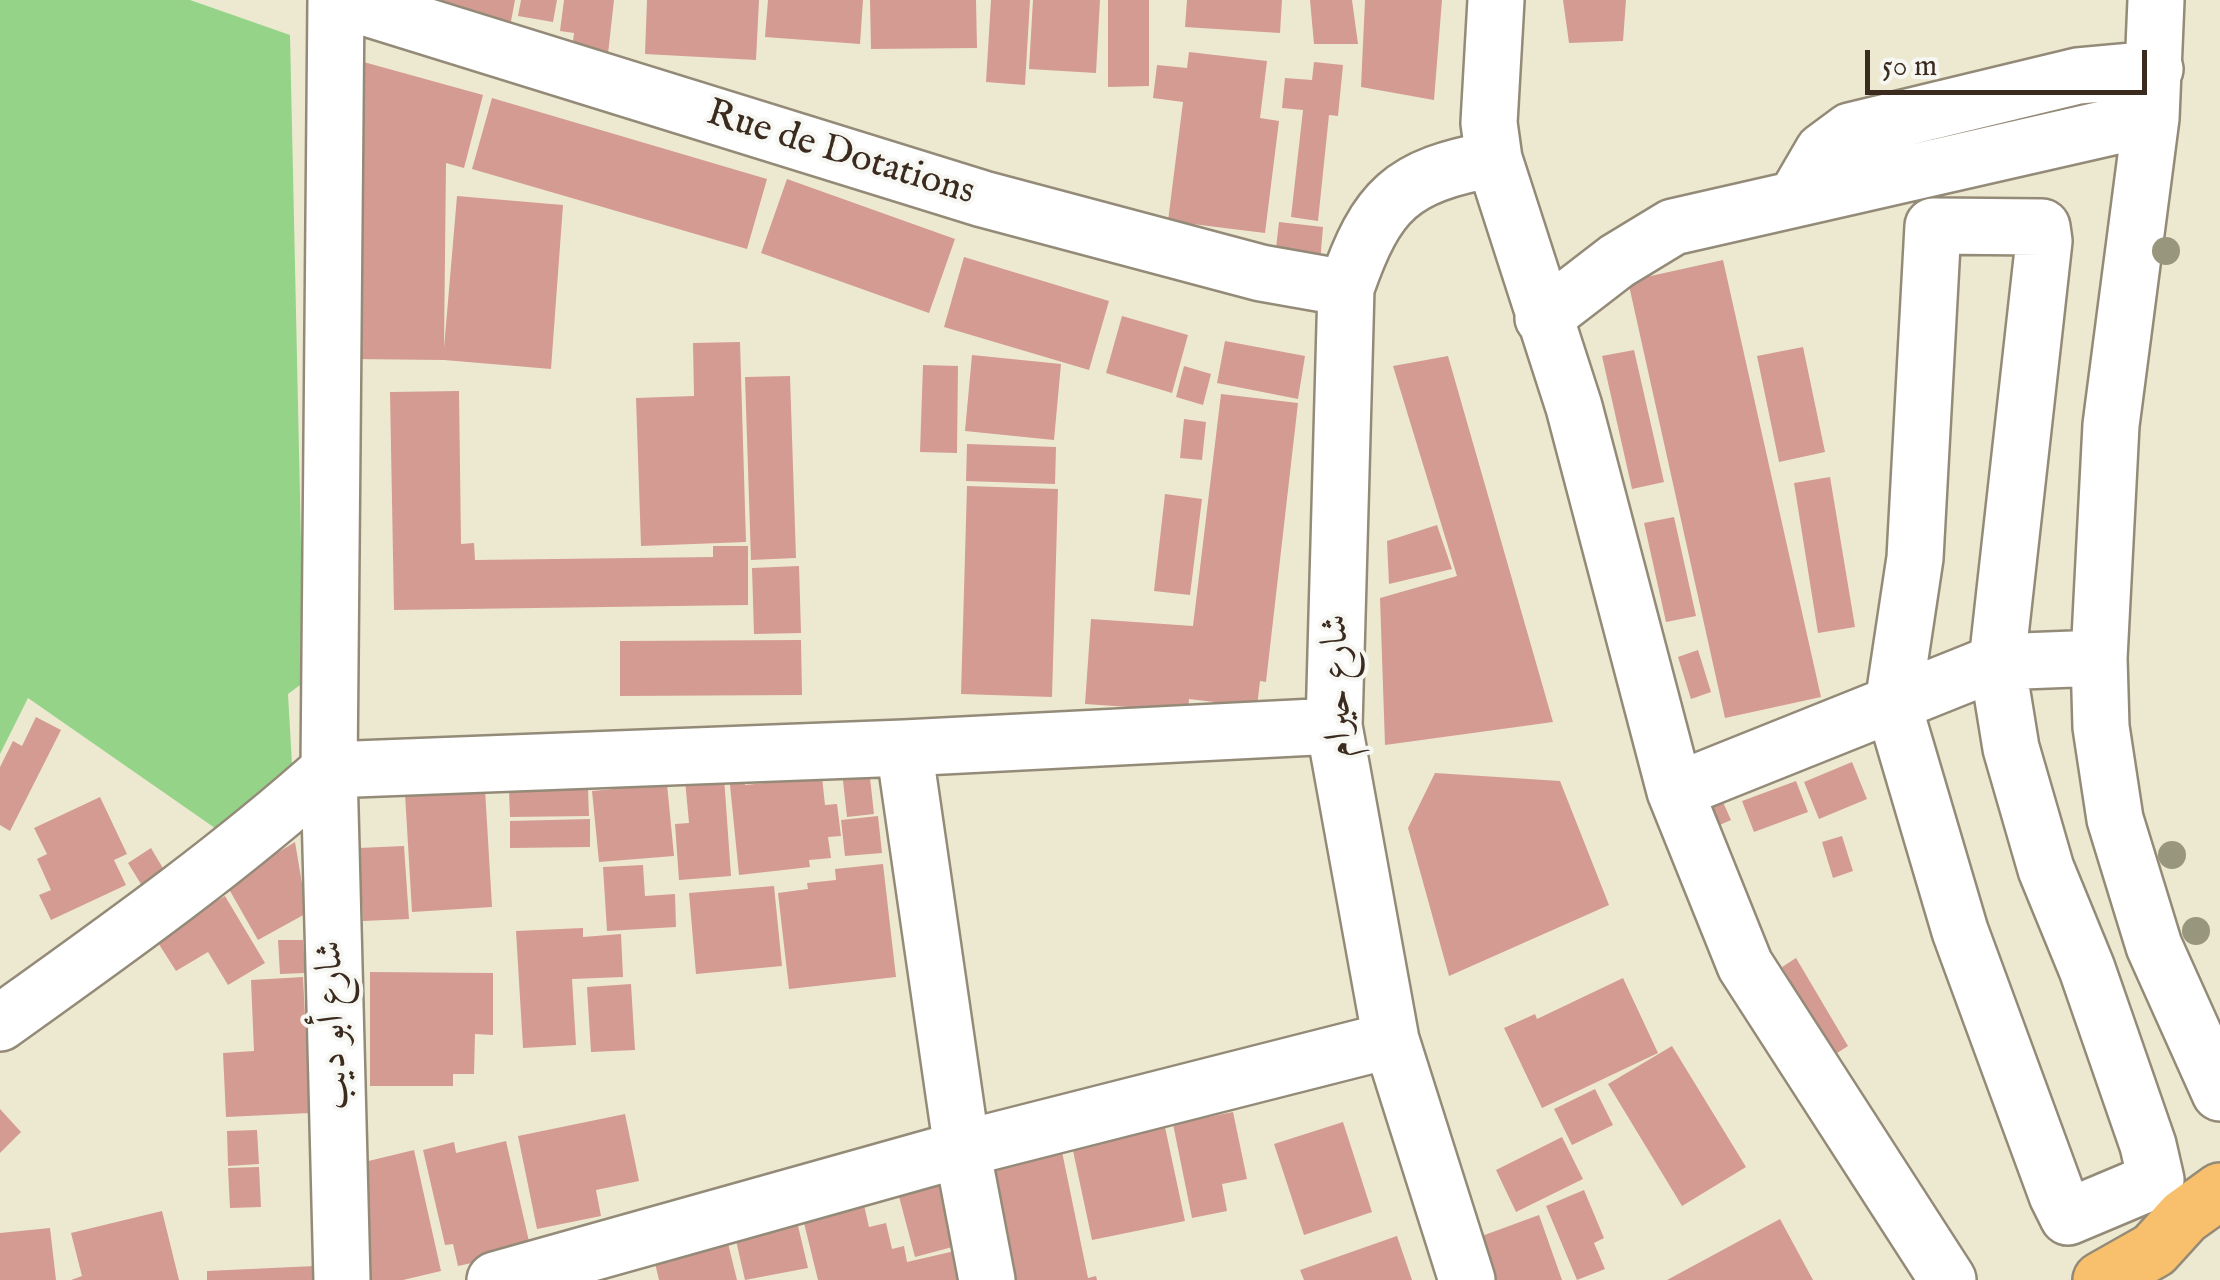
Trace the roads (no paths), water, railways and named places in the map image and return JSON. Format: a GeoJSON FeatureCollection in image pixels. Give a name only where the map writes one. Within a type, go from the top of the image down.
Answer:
{"type":"FeatureCollection","features":[{"type":"Feature","properties":{"kind":"main road"},"geometry":{"type":"LineString","coordinates":[[2102,1280],[2154,1250],[2184,1217],[2220,1192]]}},
{"type":"Feature","properties":{"kind":"main road"},"geometry":{"type":"LineString","coordinates":[[2154,1250],[2196,1243],[2220,1232]]}},
{"type":"Feature","properties":{"kind":"street","name":"Rue de Dotations"},"geometry":{"type":"LineString","coordinates":[[338,0],[983,199],[1261,273],[1346,288]]}},
{"type":"Feature","properties":{"kind":"street","name":"شارع أبو ديب"},"geometry":{"type":"LineString","coordinates":[[338,0],[328,770],[342,1280]]}},
{"type":"Feature","properties":{"kind":"street"},"geometry":{"type":"LineString","coordinates":[[1496,0],[1492,141],[1543,318],[1574,407],[1675,790],[1746,965],[1948,1280]]}},
{"type":"Feature","properties":{"kind":"street"},"geometry":{"type":"LineString","coordinates":[[2156,0],[2153,93],[2111,425],[2100,658],[2101,726],[2115,819],[2154,946],[2220,1092]]}},
{"type":"Feature","properties":{"kind":"street"},"geometry":{"type":"LineString","coordinates":[[1543,318],[1617,261],[1673,227],[1795,200],[2153,93]]}},
{"type":"Feature","properties":{"kind":"street","name":"شارع حيرام"},"geometry":{"type":"LineString","coordinates":[[1468,1280],[1391,1040],[1334,726],[1346,288],[1362,246],[1384,207],[1412,182],[1492,141]]}},
{"type":"Feature","properties":{"kind":"street"},"geometry":{"type":"LineString","coordinates":[[1933,226],[2042,227],[2044,241],[1997,662],[2010,748],[2046,869],[2088,969],[2148,1145],[2156,1180],[2068,1217],[1960,931],[1893,704],[1916,558],[1933,226]]}},
{"type":"Feature","properties":{"kind":"street"},"geometry":{"type":"LineString","coordinates":[[1675,790],[1997,662],[2100,658]]}},
{"type":"Feature","properties":{"kind":"street"},"geometry":{"type":"LineString","coordinates":[[0,1022],[196,883],[291,806],[328,770],[904,748],[1334,726]]}},
{"type":"Feature","properties":{"kind":"street"},"geometry":{"type":"LineString","coordinates":[[904,748],[962,1150],[987,1280]]}},
{"type":"Feature","properties":{"kind":"street"},"geometry":{"type":"LineString","coordinates":[[495,1280],[962,1150],[1391,1040]]}}]}
